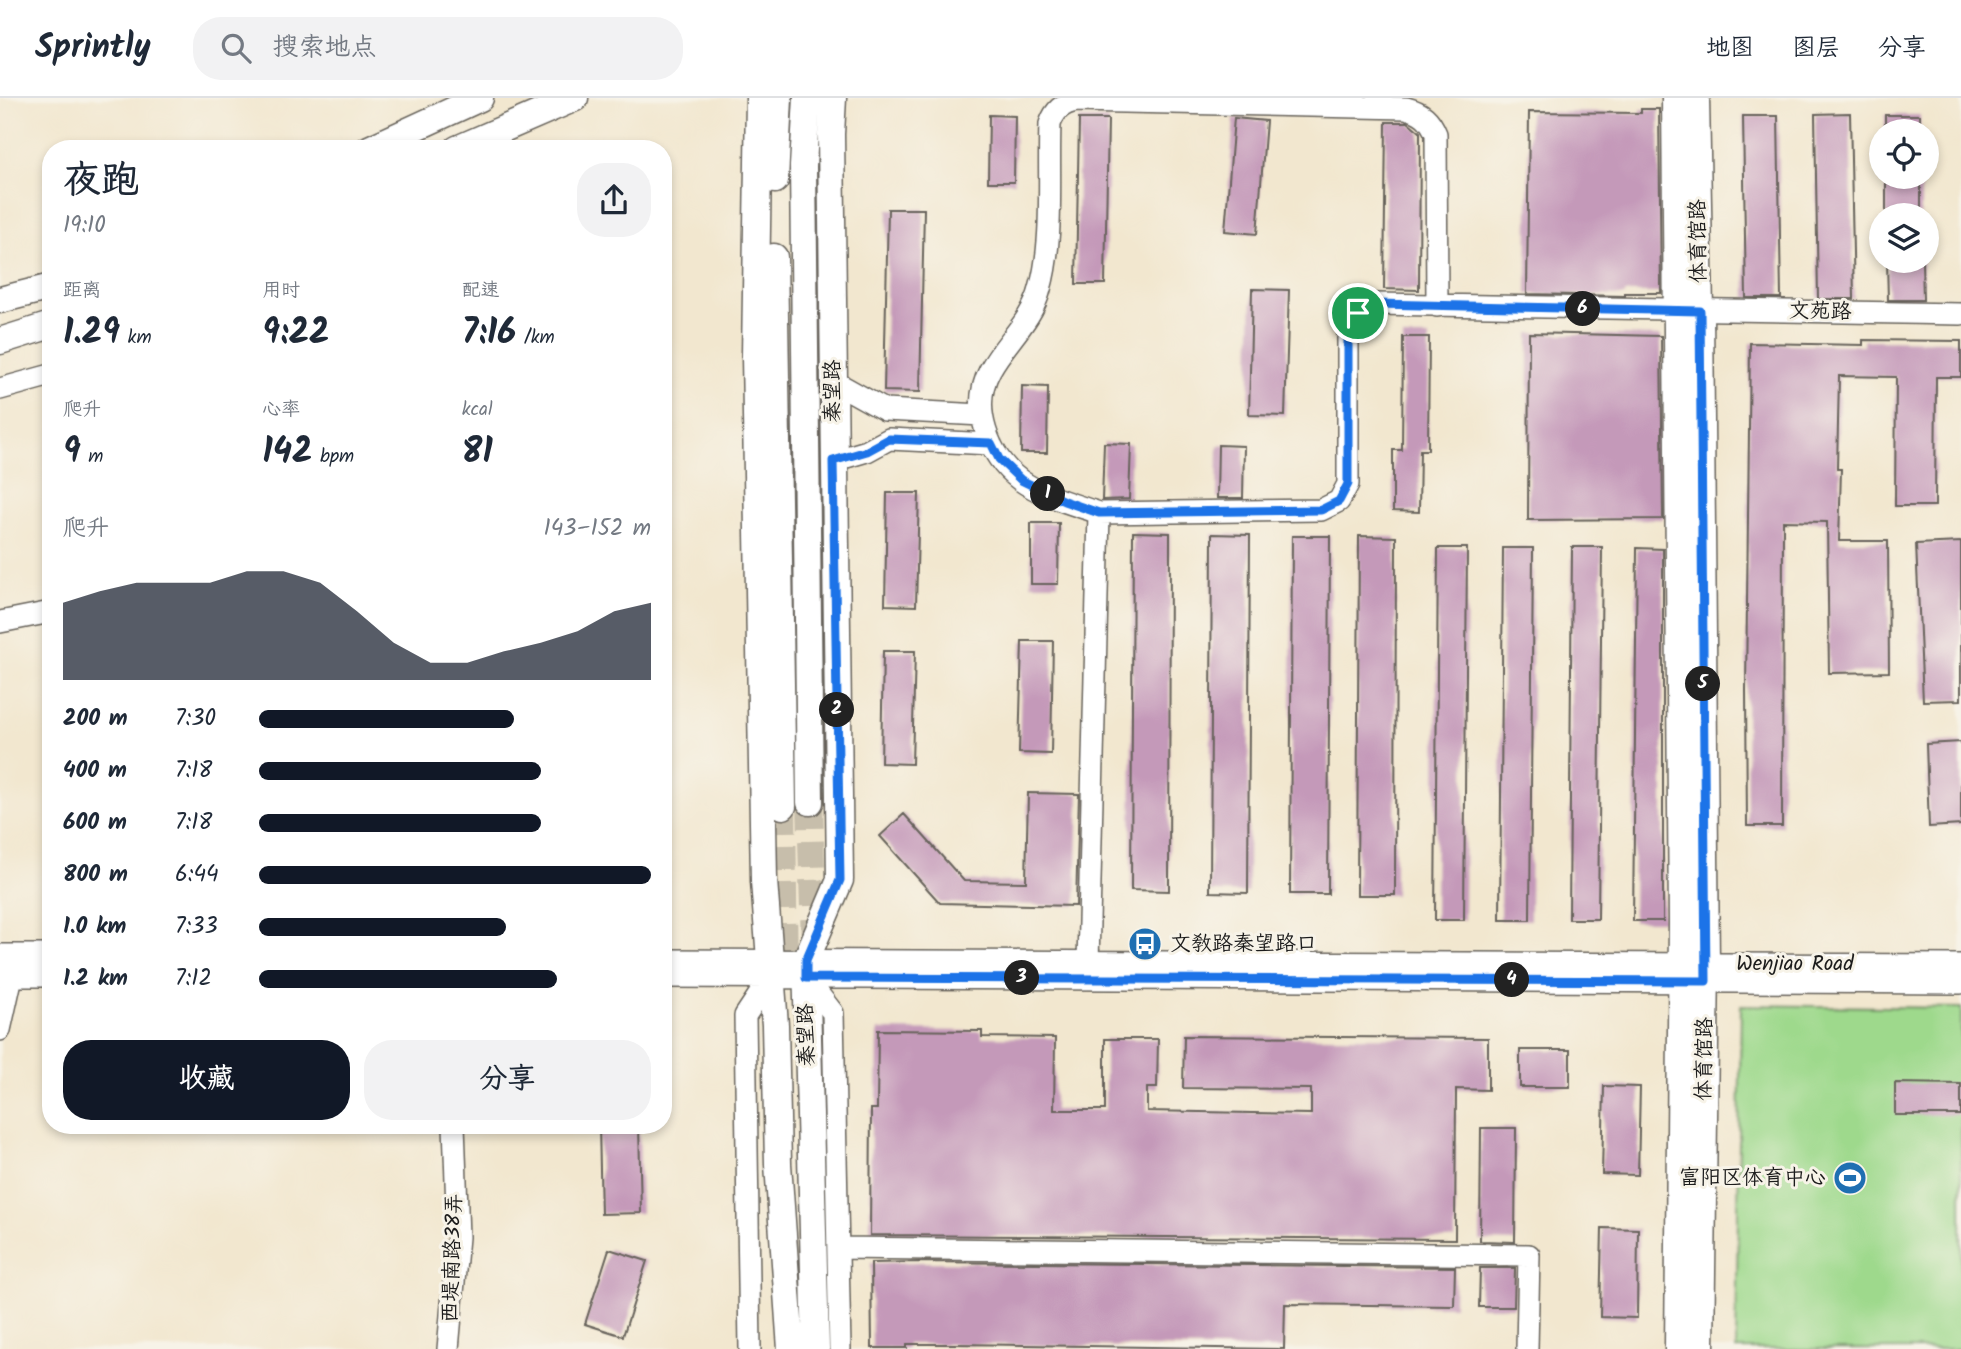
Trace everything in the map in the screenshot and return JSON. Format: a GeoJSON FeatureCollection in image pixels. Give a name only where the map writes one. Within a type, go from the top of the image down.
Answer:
{"type":"FeatureCollection","features":[{"type":"Feature","properties":{"kind":"main road"},"geometry":{"type":"LineString","coordinates":[[389,140],[480,98]]}},
{"type":"Feature","properties":{"kind":"main road"},"geometry":{"type":"LineString","coordinates":[[478,140],[575,98]]}},
{"type":"Feature","properties":{"kind":"main road","name":"秦望路"},"geometry":{"type":"LineString","coordinates":[[759,98],[755,356],[764,867],[775,1025],[778,1164],[791,1349]]}},
{"type":"Feature","properties":{"kind":"main road"},"geometry":{"type":"LineString","coordinates":[[779,98],[773,234],[783,806]]}},
{"type":"Feature","properties":{"kind":"main road","name":"秦望路"},"geometry":{"type":"LineString","coordinates":[[807,98],[803,180],[810,802]]}},
{"type":"Feature","properties":{"kind":"main road","name":"秦望路"},"geometry":{"type":"LineString","coordinates":[[817,1340],[806,969],[840,880],[833,461],[833,98]]}},
{"type":"Feature","properties":{"kind":"main road","name":"体育馆路"},"geometry":{"type":"LineString","coordinates":[[1675,98],[1689,311]]}},
{"type":"Feature","properties":{"kind":"main road","name":"体育馆路"},"geometry":{"type":"LineString","coordinates":[[1696,98],[1689,311],[1694,972],[1701,1349]]}},
{"type":"Feature","properties":{"kind":"main road"},"geometry":{"type":"LineString","coordinates":[[0,300],[42,289]]}},
{"type":"Feature","properties":{"kind":"main road"},"geometry":{"type":"LineString","coordinates":[[0,341],[42,328]]}},
{"type":"Feature","properties":{"kind":"main road","name":"体育馆路"},"geometry":{"type":"LineString","coordinates":[[1678,1349],[1694,972]]}},
{"type":"Feature","properties":{"kind":"main road"},"geometry":{"type":"LineString","coordinates":[[774,1349],[778,1164]]}},
{"type":"Feature","properties":{"kind":"street"},"geometry":{"type":"LineString","coordinates":[[1088,963],[1099,513],[1064,501],[1021,480],[999,459],[985,432],[982,415],[988,373],[1026,321],[1040,290],[1046,257],[1050,124],[1053,115],[1067,103],[1076,101],[1393,108],[1417,111],[1426,116],[1436,134],[1437,306]]}},
{"type":"Feature","properties":{"kind":"street","name":"文苑路"},"geometry":{"type":"LineString","coordinates":[[1099,513],[1321,510],[1339,501],[1348,484],[1348,331],[1352,321],[1366,307],[1376,304],[1961,314]]}},
{"type":"Feature","properties":{"kind":"street"},"geometry":{"type":"LineString","coordinates":[[0,389],[42,377]]}},
{"type":"Feature","properties":{"kind":"street"},"geometry":{"type":"LineString","coordinates":[[833,382],[885,410],[982,415]]}},
{"type":"Feature","properties":{"kind":"street"},"geometry":{"type":"LineString","coordinates":[[833,461],[867,451],[889,439],[991,443]]}},
{"type":"Feature","properties":{"kind":"street"},"geometry":{"type":"LineString","coordinates":[[0,622],[42,614]]}},
{"type":"Feature","properties":{"kind":"street"},"geometry":{"type":"LineString","coordinates":[[0,955],[42,956]]}},
{"type":"Feature","properties":{"kind":"street","name":"Wenjiao Road"},"geometry":{"type":"LineString","coordinates":[[672,961],[770,969]]}},
{"type":"Feature","properties":{"kind":"street","name":"Wenjiao Road"},"geometry":{"type":"LineString","coordinates":[[806,969],[1088,963],[1694,972],[1961,983]]}},
{"type":"Feature","properties":{"kind":"street","name":"Wenjiao Road"},"geometry":{"type":"LineString","coordinates":[[672,976],[770,969],[1694,972],[1961,965]]}},
{"type":"Feature","properties":{"kind":"street"},"geometry":{"type":"LineString","coordinates":[[750,1349],[746,1016],[770,969]]}},
{"type":"Feature","properties":{"kind":"street"},"geometry":{"type":"LineString","coordinates":[[806,969],[833,1013],[840,1349]]}},
{"type":"Feature","properties":{"kind":"street"},"geometry":{"type":"LineString","coordinates":[[0,1030],[6,976],[42,976]]}},
{"type":"Feature","properties":{"kind":"street","name":"西堤南路38弄"},"geometry":{"type":"LineString","coordinates":[[448,1349],[458,1237],[454,1134]]}},
{"type":"Feature","properties":{"kind":"street"},"geometry":{"type":"LineString","coordinates":[[838,1248],[1529,1255],[1527,1349]]}},
{"type":"Feature","properties":{"kind":"green space","name":"富阳区体育中心"},"geometry":{"type":"Polygon","coordinates":[[[1741,1005],[1961,1008],[1961,1349],[1736,1349],[1741,1005]]]}},
{"type":"Feature","properties":{"kind":"building"},"geometry":{"type":"Polygon","coordinates":[[[1641,109],[1659,109],[1661,293],[1625,293],[1625,296],[1527,294],[1529,112],[1641,113],[1641,109]]]}},
{"type":"Feature","properties":{"kind":"building"},"geometry":{"type":"Polygon","coordinates":[[[1850,113],[1854,299],[1818,299],[1815,114],[1850,113]]]}},
{"type":"Feature","properties":{"kind":"building"},"geometry":{"type":"Polygon","coordinates":[[[989,115],[1015,116],[1014,182],[988,182],[989,115]]]}},
{"type":"Feature","properties":{"kind":"building"},"geometry":{"type":"Polygon","coordinates":[[[1885,115],[1920,115],[1920,119],[1885,119],[1885,115]]]}},
{"type":"Feature","properties":{"kind":"building"},"geometry":{"type":"Polygon","coordinates":[[[1743,116],[1778,116],[1781,298],[1746,298],[1743,116]]]}},
{"type":"Feature","properties":{"kind":"building"},"geometry":{"type":"Polygon","coordinates":[[[1234,118],[1266,121],[1257,234],[1225,231],[1234,118]]]}},
{"type":"Feature","properties":{"kind":"building"},"geometry":{"type":"Polygon","coordinates":[[[1079,119],[1108,119],[1105,284],[1076,284],[1079,119]]]}},
{"type":"Feature","properties":{"kind":"building"},"geometry":{"type":"Polygon","coordinates":[[[1386,122],[1408,122],[1420,132],[1419,290],[1384,289],[1386,122]]]}},
{"type":"Feature","properties":{"kind":"building"},"geometry":{"type":"Polygon","coordinates":[[[1886,189],[1921,189],[1921,203],[1886,203],[1886,189]]]}},
{"type":"Feature","properties":{"kind":"building"},"geometry":{"type":"Polygon","coordinates":[[[888,209],[924,209],[920,392],[884,391],[888,209]]]}},
{"type":"Feature","properties":{"kind":"building"},"geometry":{"type":"Polygon","coordinates":[[[1887,273],[1922,273],[1923,300],[1888,300],[1887,273]]]}},
{"type":"Feature","properties":{"kind":"building"},"geometry":{"type":"Polygon","coordinates":[[[1252,289],[1289,290],[1285,416],[1249,415],[1252,289]]]}},
{"type":"Feature","properties":{"kind":"building"},"geometry":{"type":"Polygon","coordinates":[[[1529,333],[1661,336],[1663,519],[1528,520],[1529,333]]]}},
{"type":"Feature","properties":{"kind":"building"},"geometry":{"type":"Polygon","coordinates":[[[1403,337],[1429,337],[1428,450],[1420,450],[1419,512],[1393,511],[1393,450],[1402,450],[1403,337]]]}},
{"type":"Feature","properties":{"kind":"building"},"geometry":{"type":"Polygon","coordinates":[[[1863,340],[1961,341],[1961,377],[1936,377],[1935,506],[1895,506],[1896,377],[1839,376],[1839,541],[1888,541],[1889,672],[1829,673],[1827,522],[1783,521],[1782,826],[1747,826],[1750,343],[1863,345],[1863,340]]]}},
{"type":"Feature","properties":{"kind":"building"},"geometry":{"type":"Polygon","coordinates":[[[1022,386],[1048,387],[1047,453],[1021,453],[1022,386]]]}},
{"type":"Feature","properties":{"kind":"building"},"geometry":{"type":"Polygon","coordinates":[[[1104,443],[1131,444],[1129,499],[1102,500],[1104,443]]]}},
{"type":"Feature","properties":{"kind":"building"},"geometry":{"type":"Polygon","coordinates":[[[1218,445],[1244,446],[1243,498],[1217,498],[1218,445]]]}},
{"type":"Feature","properties":{"kind":"building"},"geometry":{"type":"Polygon","coordinates":[[[887,493],[919,493],[916,606],[885,605],[887,493]]]}},
{"type":"Feature","properties":{"kind":"building"},"geometry":{"type":"Polygon","coordinates":[[[1031,523],[1059,523],[1058,584],[1031,584],[1031,523]]]}},
{"type":"Feature","properties":{"kind":"building"},"geometry":{"type":"Polygon","coordinates":[[[1133,532],[1170,533],[1169,891],[1131,890],[1133,532]]]}},
{"type":"Feature","properties":{"kind":"building"},"geometry":{"type":"Polygon","coordinates":[[[1212,534],[1250,535],[1248,893],[1210,892],[1212,534]]]}},
{"type":"Feature","properties":{"kind":"building"},"geometry":{"type":"Polygon","coordinates":[[[1292,536],[1330,536],[1328,894],[1290,894],[1292,536]]]}},
{"type":"Feature","properties":{"kind":"building"},"geometry":{"type":"Polygon","coordinates":[[[1359,536],[1396,537],[1395,895],[1357,895],[1359,536]]]}},
{"type":"Feature","properties":{"kind":"building"},"geometry":{"type":"Polygon","coordinates":[[[1961,542],[1961,700],[1923,701],[1916,544],[1961,542]]]}},
{"type":"Feature","properties":{"kind":"building"},"geometry":{"type":"Polygon","coordinates":[[[1572,547],[1602,547],[1598,919],[1569,919],[1572,547]]]}},
{"type":"Feature","properties":{"kind":"building"},"geometry":{"type":"Polygon","coordinates":[[[1438,548],[1467,548],[1464,920],[1435,920],[1438,548]]]}},
{"type":"Feature","properties":{"kind":"building"},"geometry":{"type":"Polygon","coordinates":[[[1503,548],[1533,548],[1530,920],[1500,920],[1503,548]]]}},
{"type":"Feature","properties":{"kind":"building"},"geometry":{"type":"Polygon","coordinates":[[[1637,548],[1663,549],[1663,921],[1633,921],[1637,548]]]}},
{"type":"Feature","properties":{"kind":"building"},"geometry":{"type":"Polygon","coordinates":[[[1022,641],[1053,641],[1051,754],[1019,753],[1022,641]]]}},
{"type":"Feature","properties":{"kind":"building"},"geometry":{"type":"Polygon","coordinates":[[[883,651],[915,651],[912,764],[881,763],[883,651]]]}},
{"type":"Feature","properties":{"kind":"building"},"geometry":{"type":"Polygon","coordinates":[[[1961,742],[1961,825],[1929,827],[1926,744],[1961,742]]]}},
{"type":"Feature","properties":{"kind":"building"},"geometry":{"type":"Polygon","coordinates":[[[1028,793],[1079,794],[1076,906],[940,903],[880,836],[904,814],[964,881],[1026,882],[1028,793]]]}},
{"type":"Feature","properties":{"kind":"building"},"geometry":{"type":"Polygon","coordinates":[[[878,1030],[982,1031],[982,1037],[1055,1038],[1054,1110],[1105,1110],[1105,1039],[1158,1039],[1157,1088],[1147,1088],[1147,1111],[1311,1114],[1311,1089],[1183,1088],[1184,1036],[1488,1038],[1488,1090],[1456,1089],[1455,1239],[870,1235],[871,1109],[877,1109],[878,1030]]]}},
{"type":"Feature","properties":{"kind":"building"},"geometry":{"type":"Polygon","coordinates":[[[1520,1050],[1570,1050],[1570,1087],[1520,1087],[1520,1050]]]}},
{"type":"Feature","properties":{"kind":"building"},"geometry":{"type":"Polygon","coordinates":[[[1895,1083],[1961,1084],[1961,1115],[1895,1115],[1895,1083]]]}},
{"type":"Feature","properties":{"kind":"building"},"geometry":{"type":"Polygon","coordinates":[[[1604,1086],[1640,1087],[1638,1175],[1602,1174],[1604,1086]]]}},
{"type":"Feature","properties":{"kind":"building"},"geometry":{"type":"Polygon","coordinates":[[[1481,1128],[1516,1128],[1515,1242],[1480,1241],[1481,1128]]]}},
{"type":"Feature","properties":{"kind":"building"},"geometry":{"type":"Polygon","coordinates":[[[599,1134],[639,1134],[641,1213],[601,1214],[599,1134]]]}},
{"type":"Feature","properties":{"kind":"building"},"geometry":{"type":"Polygon","coordinates":[[[1602,1228],[1638,1229],[1637,1318],[1600,1317],[1602,1228]]]}},
{"type":"Feature","properties":{"kind":"building"},"geometry":{"type":"Polygon","coordinates":[[[609,1249],[647,1261],[623,1336],[585,1324],[609,1249]]]}},
{"type":"Feature","properties":{"kind":"building"},"geometry":{"type":"Polygon","coordinates":[[[871,1263],[1455,1267],[1454,1306],[1285,1304],[1284,1349],[954,1344],[907,1344],[907,1348],[872,1348],[871,1263]]]}},
{"type":"Feature","properties":{"kind":"building"},"geometry":{"type":"Polygon","coordinates":[[[1480,1268],[1515,1268],[1514,1307],[1479,1307],[1480,1268]]]}},
{"type":"Feature","properties":{"kind":"tunnel"},"geometry":{"type":"LineString","coordinates":[[810,802],[814,945]]}},
{"type":"Feature","properties":{"kind":"tunnel"},"geometry":{"type":"LineString","coordinates":[[783,806],[785,986]]}},
{"type":"Feature","properties":{"kind":"place","name":"文教路秦望路口"},"geometry":{"type":"Point","coordinates":[1145,944]}},
{"type":"Feature","properties":{"kind":"place","name":"富阳区体育中心"},"geometry":{"type":"Point","coordinates":[1850,1178]}},
{"type":"Feature","properties":{"kind":"route"},"geometry":{"type":"LineString","coordinates":[[1376,304],[1700,311],[1706,981],[806,978],[806,960],[840,880],[833,461],[867,451],[889,439],[991,443],[999,459],[1021,480],[1064,501],[1099,513],[1321,510],[1339,501],[1348,484],[1348,331],[1358,313],[1376,304]]}}]}
